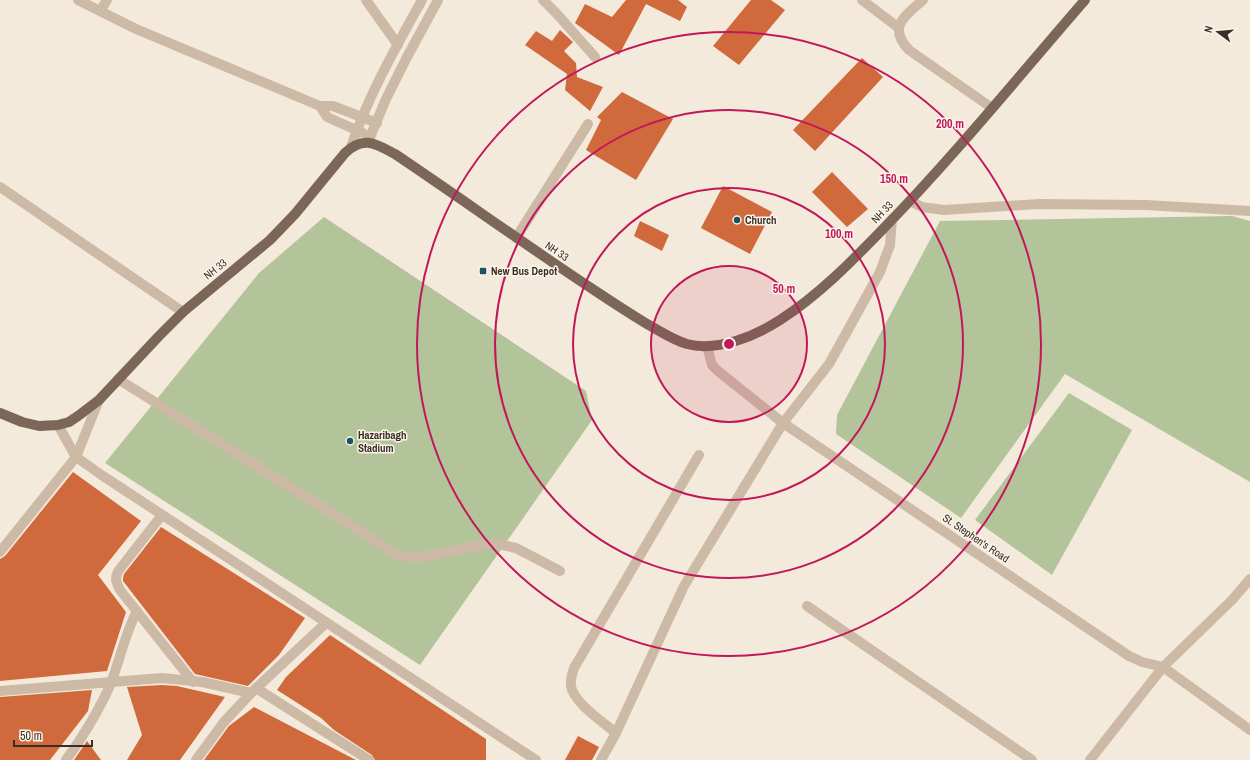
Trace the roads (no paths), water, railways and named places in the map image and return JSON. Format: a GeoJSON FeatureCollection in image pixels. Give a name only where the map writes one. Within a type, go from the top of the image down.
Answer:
{"type":"FeatureCollection","features":[{"type":"Feature","properties":{"kind":"main road","name":"NH 33"},"geometry":{"type":"LineString","coordinates":[[370,139],[395,154],[516,238],[624,310],[656,329],[674,339],[688,344],[707,346],[727,343],[751,335],[780,320],[811,297],[839,273],[910,201],[1085,0]]}},
{"type":"Feature","properties":{"kind":"main road"},"geometry":{"type":"LineString","coordinates":[[351,147],[370,139]]}},
{"type":"Feature","properties":{"kind":"main road","name":"NH 33"},"geometry":{"type":"LineString","coordinates":[[0,413],[22,422],[39,426],[58,425],[69,422],[78,416],[99,400],[158,336],[184,312],[270,240],[295,214],[351,147]]}},
{"type":"Feature","properties":{"kind":"street"},"geometry":{"type":"LineString","coordinates":[[78,0],[136,29],[320,106],[333,106],[377,123]]}},
{"type":"Feature","properties":{"kind":"street"},"geometry":{"type":"LineString","coordinates":[[100,11],[107,0]]}},
{"type":"Feature","properties":{"kind":"street"},"geometry":{"type":"LineString","coordinates":[[366,0],[398,45]]}},
{"type":"Feature","properties":{"kind":"street"},"geometry":{"type":"LineString","coordinates":[[351,147],[362,118],[422,0]]}},
{"type":"Feature","properties":{"kind":"street"},"geometry":{"type":"LineString","coordinates":[[320,106],[327,117],[357,131],[370,139],[386,99],[438,0]]}},
{"type":"Feature","properties":{"kind":"street"},"geometry":{"type":"LineString","coordinates":[[543,0],[558,14],[595,57]]}},
{"type":"Feature","properties":{"kind":"street"},"geometry":{"type":"LineString","coordinates":[[862,0],[899,28]]}},
{"type":"Feature","properties":{"kind":"street"},"geometry":{"type":"LineString","coordinates":[[923,0],[902,20],[899,28],[901,42],[908,50],[992,108]]}},
{"type":"Feature","properties":{"kind":"street"},"geometry":{"type":"LineString","coordinates":[[516,238],[588,124]]}},
{"type":"Feature","properties":{"kind":"street"},"geometry":{"type":"LineString","coordinates":[[0,186],[184,312]]}},
{"type":"Feature","properties":{"kind":"street"},"geometry":{"type":"LineString","coordinates":[[910,201],[922,207],[944,210],[1039,204],[1146,204],[1250,211]]}},
{"type":"Feature","properties":{"kind":"street"},"geometry":{"type":"LineString","coordinates":[[602,760],[684,586],[783,423],[829,364],[880,272],[890,245],[892,219]]}},
{"type":"Feature","properties":{"kind":"street","name":"St. Stephen's Road"},"geometry":{"type":"LineString","coordinates":[[707,346],[712,365],[783,423],[1129,656],[1142,662],[1163,667],[1250,730]]}},
{"type":"Feature","properties":{"kind":"street"},"geometry":{"type":"LineString","coordinates":[[118,379],[347,522],[397,555],[422,557],[493,543],[516,548],[560,571]]}},
{"type":"Feature","properties":{"kind":"street"},"geometry":{"type":"LineString","coordinates":[[0,552],[76,457],[99,400]]}},
{"type":"Feature","properties":{"kind":"street"},"geometry":{"type":"LineString","coordinates":[[58,425],[76,457],[536,760]]}},
{"type":"Feature","properties":{"kind":"street"},"geometry":{"type":"LineString","coordinates":[[616,733],[580,703],[570,685],[571,678],[574,668],[699,455]]}},
{"type":"Feature","properties":{"kind":"street"},"geometry":{"type":"LineString","coordinates":[[162,515],[119,570],[116,577],[117,585],[193,682]]}},
{"type":"Feature","properties":{"kind":"street"},"geometry":{"type":"LineString","coordinates":[[1090,760],[1163,667],[1232,600],[1250,578]]}},
{"type":"Feature","properties":{"kind":"street"},"geometry":{"type":"LineString","coordinates":[[807,606],[1032,760]]}},
{"type":"Feature","properties":{"kind":"street"},"geometry":{"type":"LineString","coordinates":[[66,760],[92,722],[111,682],[132,621],[138,611]]}},
{"type":"Feature","properties":{"kind":"street"},"geometry":{"type":"LineString","coordinates":[[196,760],[224,722],[254,691],[326,623]]}},
{"type":"Feature","properties":{"kind":"street"},"geometry":{"type":"LineString","coordinates":[[0,691],[162,678],[202,682],[254,691],[362,758]]}},
{"type":"Feature","properties":{"kind":"place","name":"Church"},"geometry":{"type":"Point","coordinates":[737,220]}},
{"type":"Feature","properties":{"kind":"place","name":"New Bus Depot"},"geometry":{"type":"Point","coordinates":[483,271]}},
{"type":"Feature","properties":{"kind":"place","name":"Hazaribagh Stadium"},"geometry":{"type":"Point","coordinates":[350,441]}}]}
